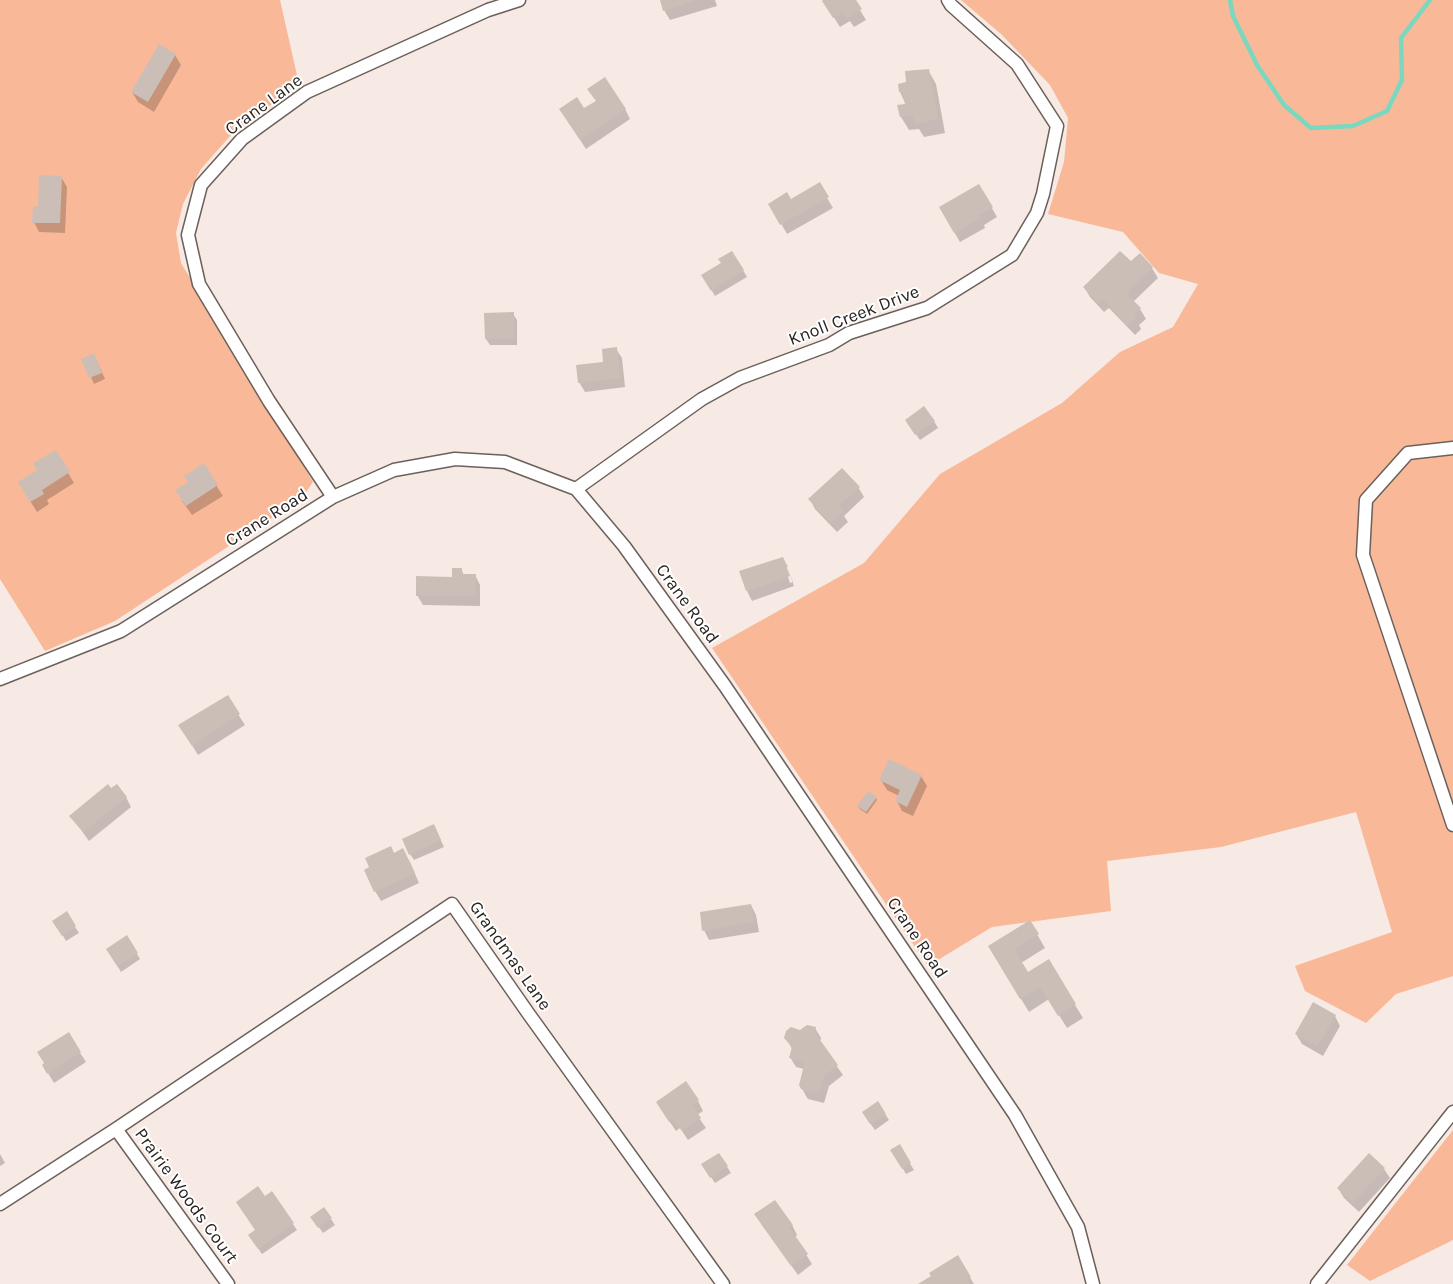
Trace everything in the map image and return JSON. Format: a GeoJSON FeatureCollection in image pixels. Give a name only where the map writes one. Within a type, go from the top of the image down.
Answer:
{"type":"FeatureCollection","features":[{"type":"Feature","properties":{"kind":"street","name":"Crane Lane"},"geometry":{"type":"LineString","coordinates":[[333,497],[269,401],[199,284],[188,235],[201,184],[242,139],[307,92],[488,10],[519,0]]}},
{"type":"Feature","properties":{"kind":"street","name":"Knoll Creek Drive"},"geometry":{"type":"LineString","coordinates":[[576,488],[702,399],[740,378],[829,345],[849,334],[927,308],[1012,255],[1037,212],[1043,194],[1057,126],[1017,64],[951,6],[948,0]]}},
{"type":"Feature","properties":{"kind":"street"},"geometry":{"type":"LineString","coordinates":[[1453,448],[1408,453],[1366,500],[1363,555],[1453,825]]}},
{"type":"Feature","properties":{"kind":"street","name":"Crane Road"},"geometry":{"type":"LineString","coordinates":[[0,679],[121,631],[333,497],[394,470],[455,459],[505,462],[576,488],[624,546],[725,686],[1016,1115],[1078,1227],[1093,1284]]}},
{"type":"Feature","properties":{"kind":"street","name":"Grandmas Lane"},"geometry":{"type":"LineString","coordinates":[[116,1129],[452,904],[723,1284]]}},
{"type":"Feature","properties":{"kind":"street"},"geometry":{"type":"LineString","coordinates":[[1317,1284],[1453,1112]]}},
{"type":"Feature","properties":{"kind":"street"},"geometry":{"type":"LineString","coordinates":[[0,1204],[116,1129]]}},
{"type":"Feature","properties":{"kind":"street","name":"Prairie Woods Court"},"geometry":{"type":"LineString","coordinates":[[116,1129],[228,1284]]}},
{"type":"Feature","properties":{"kind":"shaded area"},"geometry":{"type":"Polygon","coordinates":[[[0,0],[280,0],[299,84],[231,135],[201,169],[183,204],[176,233],[181,263],[313,482],[302,498],[115,621],[45,651],[0,579],[0,0]]]}},
{"type":"Feature","properties":{"kind":"shaded area"},"geometry":{"type":"Polygon","coordinates":[[[961,0],[1453,0],[1453,976],[1396,994],[1366,1023],[1305,991],[1295,966],[1392,932],[1356,812],[1221,847],[1107,861],[1111,911],[992,927],[928,966],[712,648],[864,563],[940,474],[1062,403],[1120,352],[1173,327],[1198,284],[1159,273],[1123,232],[1048,214],[1064,162],[1068,118],[1050,85],[1001,34],[961,0]]]}},
{"type":"Feature","properties":{"kind":"shaded area"},"geometry":{"type":"Polygon","coordinates":[[[1453,1130],[1453,1240],[1370,1281],[1347,1265],[1453,1130]]]}},
{"type":"Feature","properties":{"kind":"building"},"geometry":{"type":"Polygon","coordinates":[[[660,0],[697,0],[663,11],[660,0]]]}},
{"type":"Feature","properties":{"kind":"building"},"geometry":{"type":"Polygon","coordinates":[[[823,0],[856,0],[862,9],[847,18],[843,12],[833,18],[823,0]]]}},
{"type":"Feature","properties":{"kind":"building"},"geometry":{"type":"Polygon","coordinates":[[[159,44],[176,54],[148,102],[131,92],[159,44]]]}},
{"type":"Feature","properties":{"kind":"building"},"geometry":{"type":"Polygon","coordinates":[[[929,69],[938,119],[915,124],[913,115],[900,117],[897,105],[905,104],[903,92],[899,92],[898,84],[906,82],[905,71],[929,69]]]}},
{"type":"Feature","properties":{"kind":"building"},"geometry":{"type":"Polygon","coordinates":[[[605,77],[626,109],[580,140],[559,109],[577,97],[584,108],[596,101],[587,89],[605,77]]]}},
{"type":"Feature","properties":{"kind":"building"},"geometry":{"type":"Polygon","coordinates":[[[39,175],[62,176],[60,223],[32,223],[33,206],[38,207],[39,175]]]}},
{"type":"Feature","properties":{"kind":"building"},"geometry":{"type":"Polygon","coordinates":[[[820,182],[829,197],[780,225],[768,204],[787,192],[791,199],[820,182]]]}},
{"type":"Feature","properties":{"kind":"building"},"geometry":{"type":"Polygon","coordinates":[[[979,184],[993,207],[979,215],[981,218],[954,233],[939,207],[979,184]]]}},
{"type":"Feature","properties":{"kind":"building"},"geometry":{"type":"Polygon","coordinates":[[[732,251],[744,270],[711,291],[701,275],[721,263],[718,259],[732,251]]]}},
{"type":"Feature","properties":{"kind":"building"},"geometry":{"type":"Polygon","coordinates":[[[1120,251],[1131,261],[1140,253],[1153,267],[1126,293],[1141,308],[1134,315],[1136,318],[1128,326],[1103,299],[1098,303],[1083,287],[1120,251]]]}},
{"type":"Feature","properties":{"kind":"building"},"geometry":{"type":"Polygon","coordinates":[[[514,312],[514,339],[485,339],[484,313],[514,312]]]}},
{"type":"Feature","properties":{"kind":"building"},"geometry":{"type":"Polygon","coordinates":[[[617,347],[620,378],[578,383],[576,365],[603,362],[602,349],[617,347]]]}},
{"type":"Feature","properties":{"kind":"building"},"geometry":{"type":"Polygon","coordinates":[[[94,353],[102,373],[89,378],[81,359],[94,353]]]}},
{"type":"Feature","properties":{"kind":"building"},"geometry":{"type":"Polygon","coordinates":[[[924,406],[935,421],[915,435],[905,420],[924,406]]]}},
{"type":"Feature","properties":{"kind":"building"},"geometry":{"type":"Polygon","coordinates":[[[56,450],[70,472],[42,490],[44,494],[30,502],[18,482],[37,470],[33,463],[56,450]]]}},
{"type":"Feature","properties":{"kind":"building"},"geometry":{"type":"Polygon","coordinates":[[[204,463],[218,485],[186,506],[175,490],[188,482],[184,476],[204,463]]]}},
{"type":"Feature","properties":{"kind":"building"},"geometry":{"type":"Polygon","coordinates":[[[842,468],[860,487],[838,506],[843,511],[831,523],[808,499],[842,468]]]}},
{"type":"Feature","properties":{"kind":"building"},"geometry":{"type":"Polygon","coordinates":[[[783,557],[790,576],[746,591],[739,571],[783,557]]]}},
{"type":"Feature","properties":{"kind":"building"},"geometry":{"type":"Polygon","coordinates":[[[452,568],[462,568],[462,574],[476,574],[475,596],[416,596],[416,576],[452,577],[452,568]]]}},
{"type":"Feature","properties":{"kind":"building"},"geometry":{"type":"Polygon","coordinates":[[[228,695],[240,714],[192,746],[178,725],[228,695]]]}},
{"type":"Feature","properties":{"kind":"building"},"geometry":{"type":"Polygon","coordinates":[[[889,759],[922,775],[907,807],[895,801],[900,790],[879,780],[889,759]]]}},
{"type":"Feature","properties":{"kind":"building"},"geometry":{"type":"Polygon","coordinates":[[[108,784],[111,788],[117,784],[127,797],[83,832],[69,816],[108,784]]]}},
{"type":"Feature","properties":{"kind":"building"},"geometry":{"type":"Polygon","coordinates":[[[868,791],[877,797],[866,812],[857,806],[868,791]]]}},
{"type":"Feature","properties":{"kind":"building"},"geometry":{"type":"Polygon","coordinates":[[[434,824],[441,840],[409,855],[402,839],[434,824]]]}},
{"type":"Feature","properties":{"kind":"building"},"geometry":{"type":"Polygon","coordinates":[[[391,846],[394,853],[403,848],[415,873],[374,892],[364,870],[369,867],[365,858],[391,846]]]}},
{"type":"Feature","properties":{"kind":"building"},"geometry":{"type":"Polygon","coordinates":[[[751,904],[754,922],[702,931],[700,912],[751,904]]]}},
{"type":"Feature","properties":{"kind":"building"},"geometry":{"type":"Polygon","coordinates":[[[67,911],[76,926],[62,936],[52,921],[67,911]]]}},
{"type":"Feature","properties":{"kind":"building"},"geometry":{"type":"Polygon","coordinates":[[[1030,920],[1039,934],[1014,949],[1028,972],[1049,959],[1076,1004],[1058,1016],[1040,987],[1020,999],[988,946],[1030,920]]]}},
{"type":"Feature","properties":{"kind":"building"},"geometry":{"type":"Polygon","coordinates":[[[127,935],[138,953],[117,966],[106,949],[127,935]]]}},
{"type":"Feature","properties":{"kind":"building"},"geometry":{"type":"Polygon","coordinates":[[[1313,1002],[1336,1015],[1317,1046],[1295,1034],[1313,1002]]]}},
{"type":"Feature","properties":{"kind":"building"},"geometry":{"type":"Polygon","coordinates":[[[807,1025],[816,1027],[815,1033],[838,1065],[824,1075],[819,1093],[801,1089],[799,1085],[804,1065],[801,1061],[789,1058],[792,1047],[784,1038],[786,1031],[791,1027],[800,1030],[807,1025]]]}},
{"type":"Feature","properties":{"kind":"building"},"geometry":{"type":"Polygon","coordinates":[[[69,1032],[81,1052],[47,1074],[42,1065],[44,1063],[37,1052],[69,1032]]]}},
{"type":"Feature","properties":{"kind":"building"},"geometry":{"type":"Polygon","coordinates":[[[686,1081],[699,1100],[692,1105],[701,1118],[682,1131],[673,1119],[669,1122],[656,1102],[686,1081]]]}},
{"type":"Feature","properties":{"kind":"building"},"geometry":{"type":"Polygon","coordinates":[[[878,1101],[886,1114],[870,1124],[862,1112],[878,1101]]]}},
{"type":"Feature","properties":{"kind":"building"},"geometry":{"type":"Polygon","coordinates":[[[900,1144],[911,1163],[902,1169],[890,1150],[900,1144]]]}},
{"type":"Feature","properties":{"kind":"building"},"geometry":{"type":"Polygon","coordinates":[[[719,1153],[728,1166],[710,1178],[701,1164],[719,1153]]]}},
{"type":"Feature","properties":{"kind":"building"},"geometry":{"type":"Polygon","coordinates":[[[1369,1153],[1385,1168],[1353,1203],[1337,1188],[1369,1153]]]}},
{"type":"Feature","properties":{"kind":"building"},"geometry":{"type":"Polygon","coordinates":[[[258,1186],[265,1196],[272,1191],[294,1223],[258,1249],[248,1235],[255,1230],[236,1202],[258,1186]]]}},
{"type":"Feature","properties":{"kind":"building"},"geometry":{"type":"Polygon","coordinates":[[[775,1200],[793,1225],[789,1227],[808,1254],[791,1266],[754,1214],[775,1200]]]}},
{"type":"Feature","properties":{"kind":"building"},"geometry":{"type":"Polygon","coordinates":[[[324,1207],[332,1218],[318,1228],[310,1217],[324,1207]]]}},
{"type":"Feature","properties":{"kind":"building"},"geometry":{"type":"Polygon","coordinates":[[[958,1255],[971,1277],[967,1279],[970,1284],[918,1284],[931,1276],[929,1273],[958,1255]]]}},
{"type":"Feature","properties":{"kind":"waterway"},"geometry":{"type":"LineString","coordinates":[[1230,0],[1233,16],[1257,65],[1284,105],[1311,128],[1353,126],[1387,111],[1402,80],[1401,38],[1430,0]]}}]}
